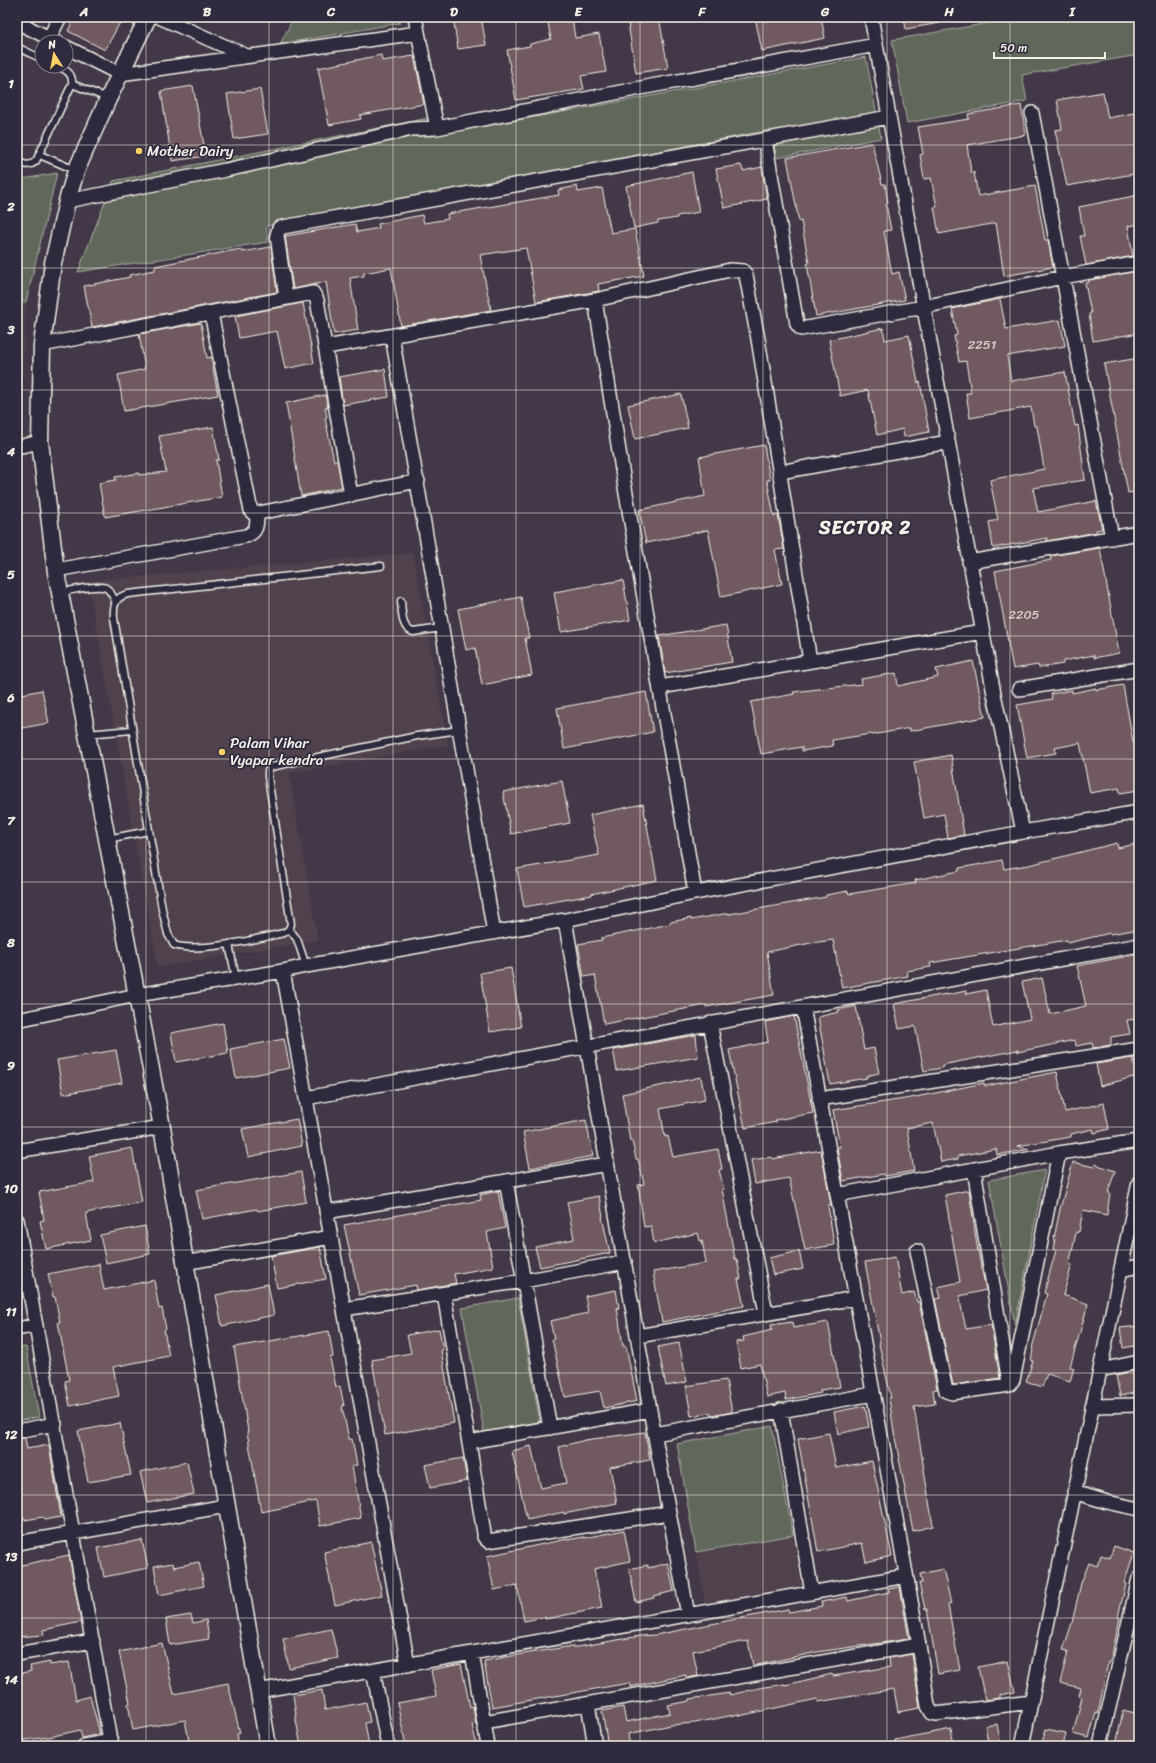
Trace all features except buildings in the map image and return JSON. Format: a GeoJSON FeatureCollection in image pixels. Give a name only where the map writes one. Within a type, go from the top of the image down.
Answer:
{"type":"FeatureCollection","features":[{"type":"Feature","properties":{"kind":"street"},"geometry":{"type":"LineString","coordinates":[[55,34],[60,17]]}},
{"type":"Feature","properties":{"kind":"street"},"geometry":{"type":"LineString","coordinates":[[148,17],[108,99],[76,171],[67,201],[53,263],[42,345],[40,442],[56,570],[162,1128],[268,1746]]}},
{"type":"Feature","properties":{"kind":"street"},"geometry":{"type":"LineString","coordinates":[[159,17],[248,57]]}},
{"type":"Feature","properties":{"kind":"street"},"geometry":{"type":"LineString","coordinates":[[415,17],[437,128]]}},
{"type":"Feature","properties":{"kind":"street"},"geometry":{"type":"LineString","coordinates":[[871,17],[982,632],[1023,832]]}},
{"type":"Feature","properties":{"kind":"street"},"geometry":{"type":"LineString","coordinates":[[17,22],[41,34]]}},
{"type":"Feature","properties":{"kind":"street"},"geometry":{"type":"LineString","coordinates":[[74,51],[120,74],[418,33]]}},
{"type":"Feature","properties":{"kind":"street"},"geometry":{"type":"LineString","coordinates":[[67,201],[226,170],[412,129],[437,128],[651,86],[876,45]]}},
{"type":"Feature","properties":{"kind":"street"},"geometry":{"type":"LineString","coordinates":[[1032,113],[1112,538]]}},
{"type":"Feature","properties":{"kind":"street"},"geometry":{"type":"LineString","coordinates":[[286,298],[277,235],[279,228],[889,117]]}},
{"type":"Feature","properties":{"kind":"street"},"geometry":{"type":"LineString","coordinates":[[765,140],[799,328],[805,330],[923,307],[1063,277],[1139,263]]}},
{"type":"Feature","properties":{"kind":"street"},"geometry":{"type":"LineString","coordinates":[[326,347],[595,300],[730,270],[743,271],[746,275],[758,339],[810,661]]}},
{"type":"Feature","properties":{"kind":"street"},"geometry":{"type":"LineString","coordinates":[[42,345],[313,293],[315,296],[326,347],[351,495]]}},
{"type":"Feature","properties":{"kind":"street"},"geometry":{"type":"LineString","coordinates":[[595,300],[623,476],[695,893]]}},
{"type":"Feature","properties":{"kind":"street"},"geometry":{"type":"LineString","coordinates":[[211,313],[251,511],[256,514],[418,482]]}},
{"type":"Feature","properties":{"kind":"street"},"geometry":{"type":"LineString","coordinates":[[392,336],[494,933]]}},
{"type":"Feature","properties":{"kind":"street"},"geometry":{"type":"LineString","coordinates":[[17,447],[40,442]]}},
{"type":"Feature","properties":{"kind":"street"},"geometry":{"type":"LineString","coordinates":[[780,472],[948,442]]}},
{"type":"Feature","properties":{"kind":"street"},"geometry":{"type":"LineString","coordinates":[[56,570],[246,536],[251,534],[257,526],[256,514]]}},
{"type":"Feature","properties":{"kind":"street"},"geometry":{"type":"LineString","coordinates":[[969,562],[1139,533]]}},
{"type":"Feature","properties":{"kind":"street"},"geometry":{"type":"LineString","coordinates":[[660,687],[982,632]]}},
{"type":"Feature","properties":{"kind":"street"},"geometry":{"type":"LineString","coordinates":[[1019,689],[1139,669]]}},
{"type":"Feature","properties":{"kind":"street"},"geometry":{"type":"LineString","coordinates":[[17,1020],[137,995],[283,971],[494,933],[695,893],[1139,812]]}},
{"type":"Feature","properties":{"kind":"street"},"geometry":{"type":"LineString","coordinates":[[565,920],[650,1410],[688,1615]]}},
{"type":"Feature","properties":{"kind":"street"},"geometry":{"type":"LineString","coordinates":[[306,1098],[710,1023],[1139,946]]}},
{"type":"Feature","properties":{"kind":"street"},"geometry":{"type":"LineString","coordinates":[[283,971],[408,1665]]}},
{"type":"Feature","properties":{"kind":"street"},"geometry":{"type":"LineString","coordinates":[[802,1007],[919,1645],[928,1706],[932,1713],[1031,1702]]}},
{"type":"Feature","properties":{"kind":"street"},"geometry":{"type":"LineString","coordinates":[[710,1023],[766,1313]]}},
{"type":"Feature","properties":{"kind":"street"},"geometry":{"type":"LineString","coordinates":[[820,1100],[1139,1049]]}},
{"type":"Feature","properties":{"kind":"street"},"geometry":{"type":"LineString","coordinates":[[17,1151],[162,1128]]}},
{"type":"Feature","properties":{"kind":"street"},"geometry":{"type":"LineString","coordinates":[[837,1195],[1059,1153],[1139,1141]]}},
{"type":"Feature","properties":{"kind":"street"},"geometry":{"type":"LineString","coordinates":[[917,1251],[946,1391],[952,1393],[1009,1385],[1013,1380],[1059,1153]]}},
{"type":"Feature","properties":{"kind":"street"},"geometry":{"type":"LineString","coordinates":[[326,1212],[607,1164]]}},
{"type":"Feature","properties":{"kind":"street"},"geometry":{"type":"LineString","coordinates":[[974,1169],[1009,1385]]}},
{"type":"Feature","properties":{"kind":"street"},"geometry":{"type":"LineString","coordinates":[[506,1181],[550,1428]]}},
{"type":"Feature","properties":{"kind":"street"},"geometry":{"type":"LineString","coordinates":[[1022,1746],[1139,1182]]}},
{"type":"Feature","properties":{"kind":"street"},"geometry":{"type":"LineString","coordinates":[[17,1220],[55,1424],[111,1744],[84,1746]]}},
{"type":"Feature","properties":{"kind":"street"},"geometry":{"type":"LineString","coordinates":[[184,1263],[330,1236]]}},
{"type":"Feature","properties":{"kind":"street"},"geometry":{"type":"LineString","coordinates":[[344,1309],[523,1281],[625,1262]]}},
{"type":"Feature","properties":{"kind":"street"},"geometry":{"type":"LineString","coordinates":[[1121,1270],[1139,1266]]}},
{"type":"Feature","properties":{"kind":"street"},"geometry":{"type":"LineString","coordinates":[[444,1294],[484,1537],[488,1541],[669,1513]]}},
{"type":"Feature","properties":{"kind":"street"},"geometry":{"type":"LineString","coordinates":[[638,1336],[856,1298]]}},
{"type":"Feature","properties":{"kind":"street"},"geometry":{"type":"LineString","coordinates":[[17,1329],[36,1325]]}},
{"type":"Feature","properties":{"kind":"street"},"geometry":{"type":"LineString","coordinates":[[1100,1370],[1139,1362]]}},
{"type":"Feature","properties":{"kind":"street"},"geometry":{"type":"LineString","coordinates":[[655,1434],[873,1394]]}},
{"type":"Feature","properties":{"kind":"street"},"geometry":{"type":"LineString","coordinates":[[1092,1406],[1139,1406]]}},
{"type":"Feature","properties":{"kind":"street"},"geometry":{"type":"LineString","coordinates":[[469,1442],[650,1410]]}},
{"type":"Feature","properties":{"kind":"street"},"geometry":{"type":"LineString","coordinates":[[781,1410],[812,1593]]}},
{"type":"Feature","properties":{"kind":"street"},"geometry":{"type":"LineString","coordinates":[[17,1431],[55,1424]]}},
{"type":"Feature","properties":{"kind":"street"},"geometry":{"type":"LineString","coordinates":[[1074,1492],[1107,1502],[1139,1509]]}},
{"type":"Feature","properties":{"kind":"street"},"geometry":{"type":"LineString","coordinates":[[17,1543],[226,1506]]}},
{"type":"Feature","properties":{"kind":"street"},"geometry":{"type":"LineString","coordinates":[[258,1691],[906,1576]]}},
{"type":"Feature","properties":{"kind":"street"},"geometry":{"type":"LineString","coordinates":[[1100,1746],[1139,1578]]}},
{"type":"Feature","properties":{"kind":"street"},"geometry":{"type":"LineString","coordinates":[[17,1654],[93,1641]]}},
{"type":"Feature","properties":{"kind":"street"},"geometry":{"type":"LineString","coordinates":[[484,1722],[919,1645]]}},
{"type":"Feature","properties":{"kind":"street"},"geometry":{"type":"LineString","coordinates":[[472,1653],[488,1746]]}},
{"type":"Feature","properties":{"kind":"street"},"geometry":{"type":"LineString","coordinates":[[373,1671],[388,1746]]}},
{"type":"Feature","properties":{"kind":"street"},"geometry":{"type":"LineString","coordinates":[[588,1704],[595,1746]]}},
{"type":"Feature","properties":{"kind":"lane"},"geometry":{"type":"LineString","coordinates":[[17,47],[34,55]]}},
{"type":"Feature","properties":{"kind":"lane"},"geometry":{"type":"LineString","coordinates":[[17,161],[26,165],[32,165],[40,156],[72,84],[71,74]]}},
{"type":"Feature","properties":{"kind":"lane"},"geometry":{"type":"LineString","coordinates":[[72,84],[108,99]]}},
{"type":"Feature","properties":{"kind":"lane"},"geometry":{"type":"LineString","coordinates":[[40,156],[76,171]]}},
{"type":"Feature","properties":{"kind":"lane"},"geometry":{"type":"LineString","coordinates":[[115,602],[120,596],[128,594],[381,566]]}},
{"type":"Feature","properties":{"kind":"lane"},"geometry":{"type":"LineString","coordinates":[[60,592],[98,587],[105,588],[111,592],[115,602],[114,618],[162,909],[168,934],[174,945],[183,948],[229,944],[284,933],[289,929],[291,924],[268,771],[271,767],[417,736],[459,730]]}},
{"type":"Feature","properties":{"kind":"lane"},"geometry":{"type":"LineString","coordinates":[[401,601],[404,626],[409,631],[413,632],[442,628]]}},
{"type":"Feature","properties":{"kind":"lane"},"geometry":{"type":"LineString","coordinates":[[87,734],[132,730]]}},
{"type":"Feature","properties":{"kind":"lane"},"geometry":{"type":"LineString","coordinates":[[107,839],[149,831]]}},
{"type":"Feature","properties":{"kind":"lane"},"geometry":{"type":"LineString","coordinates":[[289,929],[297,939],[306,966]]}},
{"type":"Feature","properties":{"kind":"lane"},"geometry":{"type":"LineString","coordinates":[[229,944],[236,979]]}},
{"type":"Feature","properties":{"kind":"shaded area"},"geometry":{"type":"Polygon","coordinates":[[[17,301],[26,302],[22,380],[17,380],[17,301]]]}},
{"type":"Feature","properties":{"kind":"shaded area"},"geometry":{"type":"Polygon","coordinates":[[[413,553],[448,745],[289,773],[318,940],[158,967],[88,581],[413,553]]]}},
{"type":"Feature","properties":{"kind":"shaded area"},"geometry":{"type":"Polygon","coordinates":[[[793,1535],[802,1587],[705,1604],[696,1552],[793,1535]]]}},
{"type":"Feature","properties":{"kind":"green space"},"geometry":{"type":"Polygon","coordinates":[[[294,17],[399,17],[400,23],[280,44],[294,17]]]}},
{"type":"Feature","properties":{"kind":"green space"},"geometry":{"type":"Polygon","coordinates":[[[1023,17],[1139,17],[1139,55],[1022,75],[1027,101],[907,123],[892,40],[1023,17]]]}},
{"type":"Feature","properties":{"kind":"green space"},"geometry":{"type":"Polygon","coordinates":[[[866,57],[881,138],[777,158],[770,130],[266,226],[268,242],[78,272],[113,181],[428,118],[430,136],[866,57]]]}},
{"type":"Feature","properties":{"kind":"green space"},"geometry":{"type":"Polygon","coordinates":[[[57,173],[26,302],[17,301],[17,180],[57,173]]]}},
{"type":"Feature","properties":{"kind":"green space"},"geometry":{"type":"Polygon","coordinates":[[[1045,1170],[1015,1326],[989,1180],[1045,1170]]]}},
{"type":"Feature","properties":{"kind":"green space"},"geometry":{"type":"Polygon","coordinates":[[[518,1298],[540,1423],[484,1432],[462,1308],[518,1298]]]}},
{"type":"Feature","properties":{"kind":"green space"},"geometry":{"type":"Polygon","coordinates":[[[26,1347],[39,1417],[17,1421],[17,1348],[26,1347]]]}},
{"type":"Feature","properties":{"kind":"green space"},"geometry":{"type":"Polygon","coordinates":[[[772,1426],[793,1535],[696,1552],[677,1444],[772,1426]]]}},
{"type":"Feature","properties":{"kind":"place","name":"Mother Dairy"},"geometry":{"type":"Point","coordinates":[139,151]}},
{"type":"Feature","properties":{"kind":"place","name":"Palam Vihar Vyapar kendra"},"geometry":{"type":"Point","coordinates":[222,752]}},
{"type":"Feature","properties":{"kind":"district","name":"SECTOR 2"},"geometry":{"type":"Point","coordinates":[865,527]}}]}
